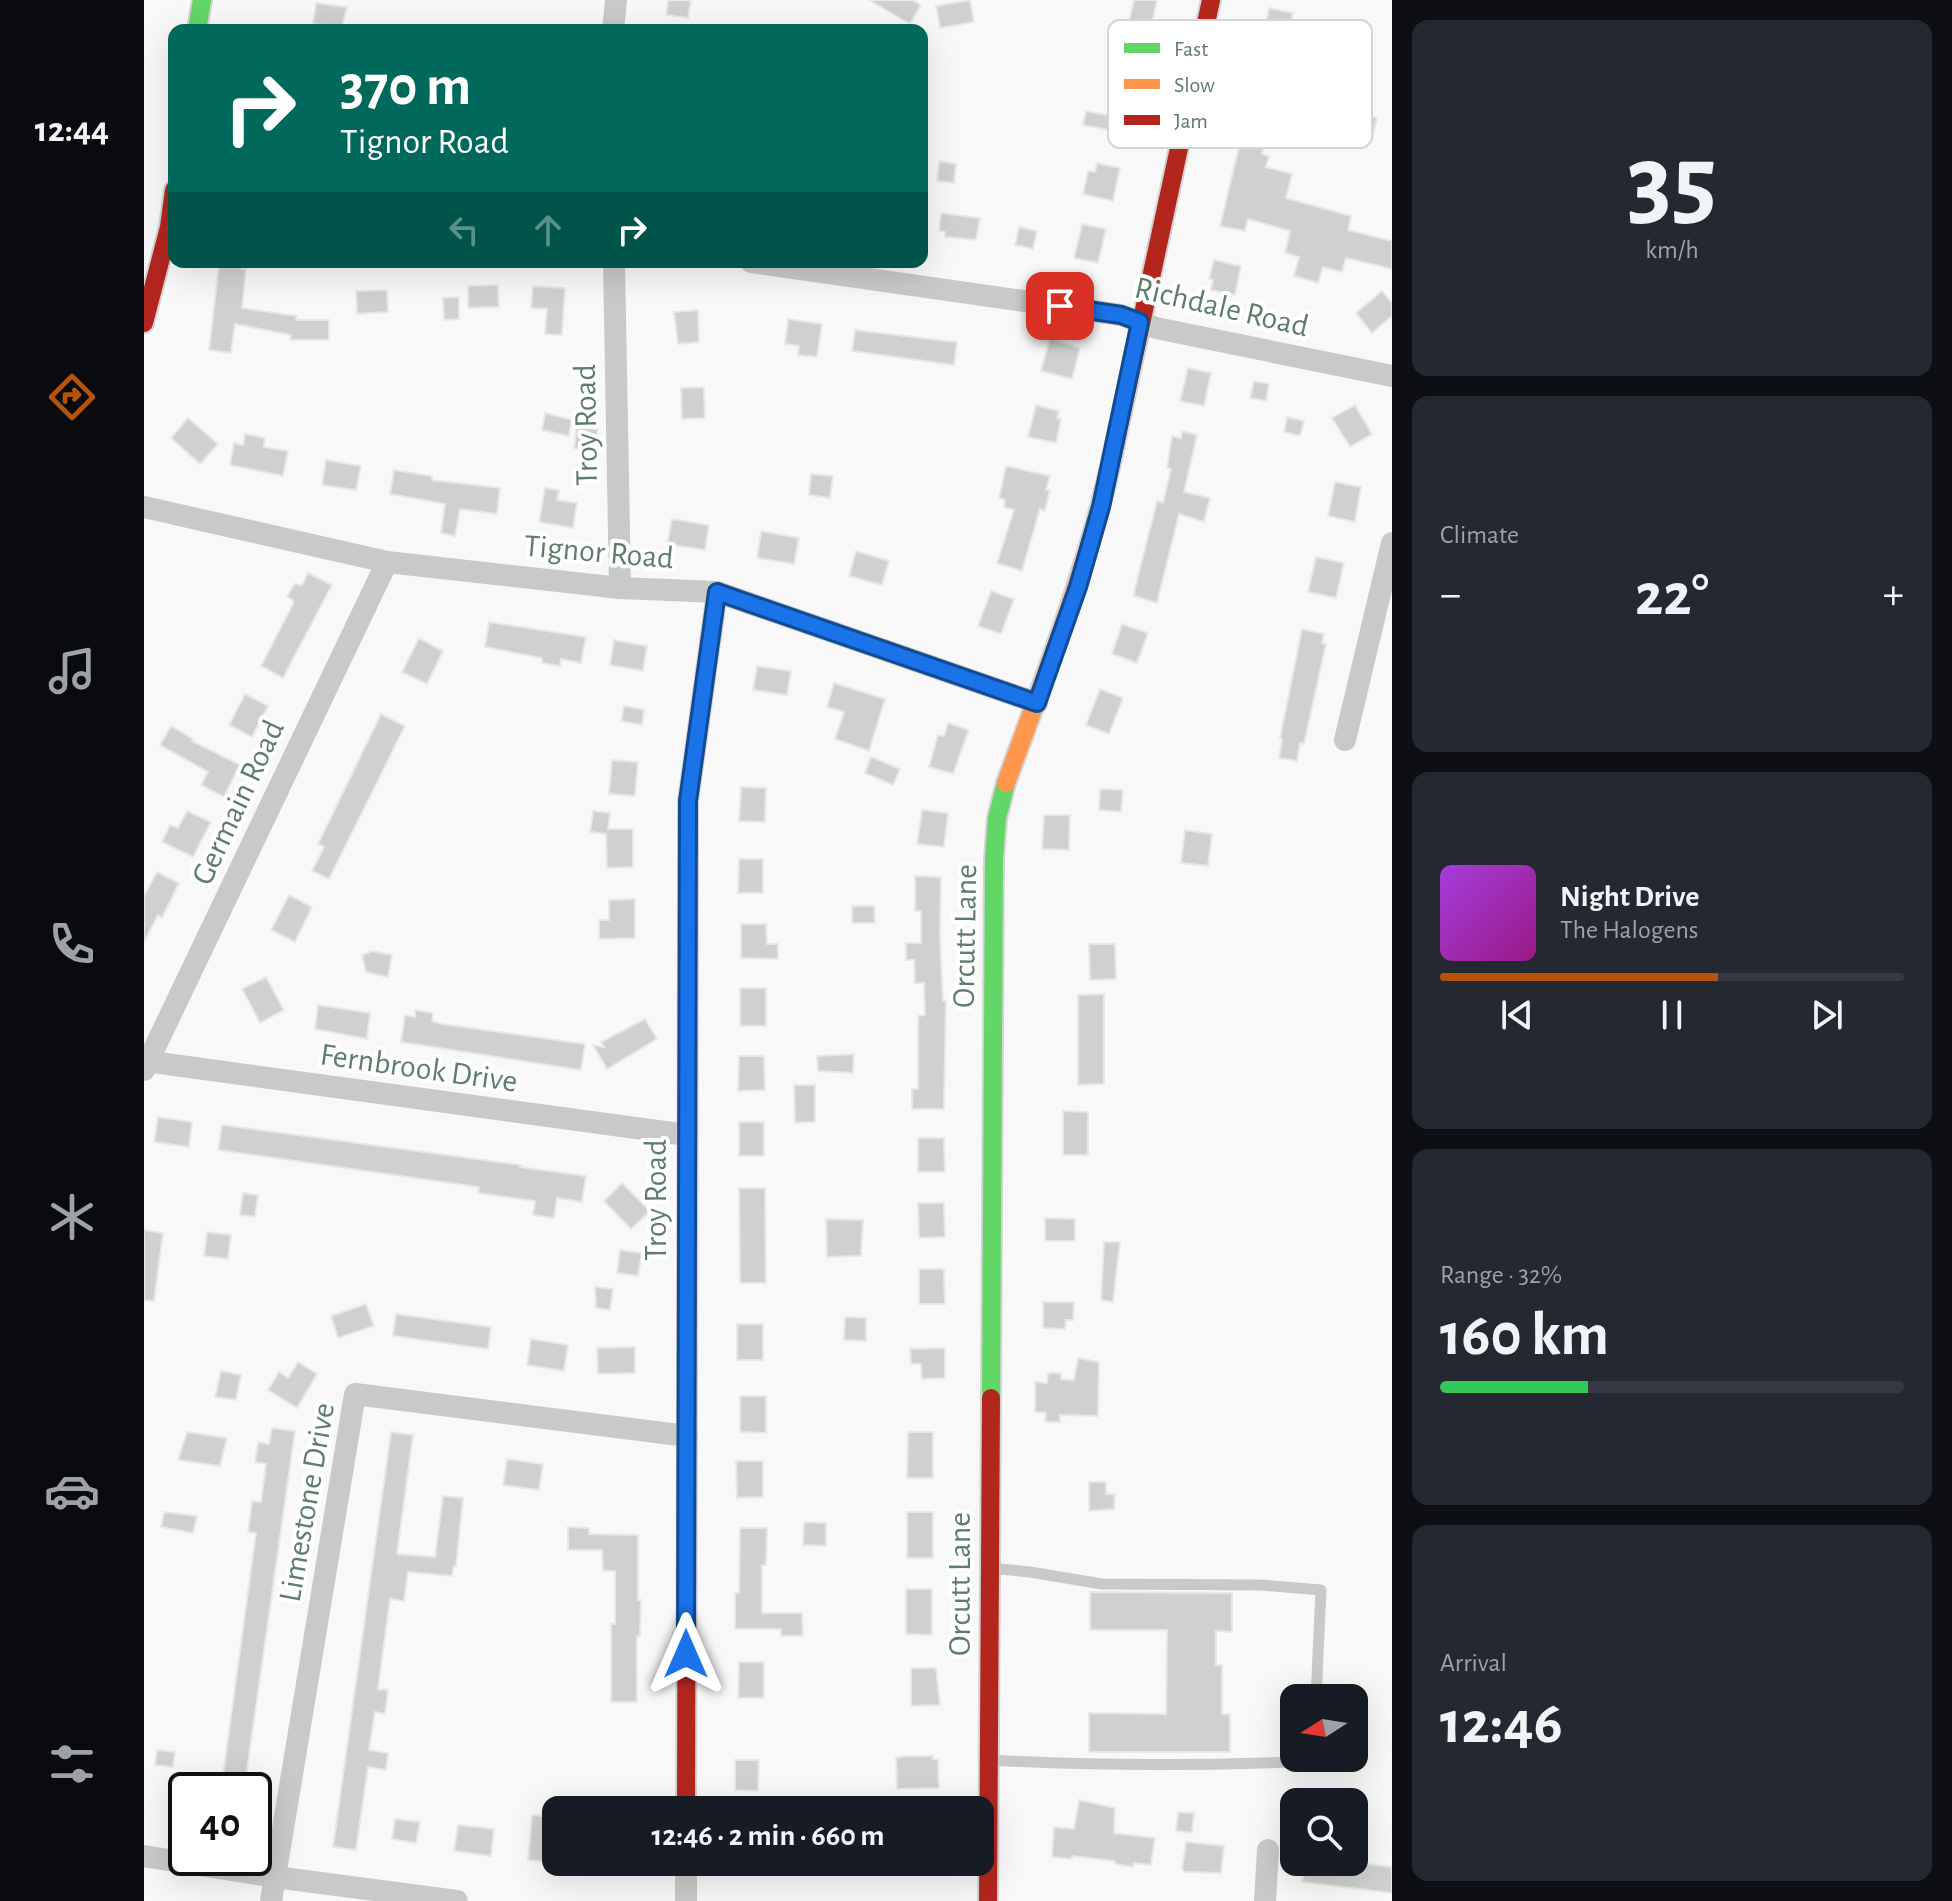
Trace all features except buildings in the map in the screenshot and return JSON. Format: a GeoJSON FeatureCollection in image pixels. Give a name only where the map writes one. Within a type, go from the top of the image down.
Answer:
{"type":"FeatureCollection","features":[{"type":"Feature","properties":{"kind":"street"},"geometry":{"type":"LineString","coordinates":[[198,24],[202,0]]}},
{"type":"Feature","properties":{"kind":"street"},"geometry":{"type":"LineString","coordinates":[[614,24],[616,0]]}},
{"type":"Feature","properties":{"kind":"street","name":"Orcutt Lane"},"geometry":{"type":"LineString","coordinates":[[1207,20],[1211,0]]}},
{"type":"Feature","properties":{"kind":"street","name":"Orcutt Lane"},"geometry":{"type":"LineString","coordinates":[[988,1901],[994,859],[997,818],[1014,757],[1037,703],[1078,587],[1101,507],[1178,148]]}},
{"type":"Feature","properties":{"kind":"street"},"geometry":{"type":"LineString","coordinates":[[144,323],[168,238]]}},
{"type":"Feature","properties":{"kind":"street","name":"Troy Road"},"geometry":{"type":"LineString","coordinates":[[614,268],[620,588]]}},
{"type":"Feature","properties":{"kind":"street","name":"Richdale Road"},"geometry":{"type":"LineString","coordinates":[[793,268],[1121,315],[1156,328],[1392,376]]}},
{"type":"Feature","properties":{"kind":"street","name":"Tignor Road"},"geometry":{"type":"LineString","coordinates":[[144,507],[387,562],[620,588],[717,592],[1037,703]]}},
{"type":"Feature","properties":{"kind":"street"},"geometry":{"type":"LineString","coordinates":[[1345,740],[1392,543]]}},
{"type":"Feature","properties":{"kind":"street","name":"Germain Road"},"geometry":{"type":"LineString","coordinates":[[146,1064],[387,562]]}},
{"type":"Feature","properties":{"kind":"street","name":"Troy Road"},"geometry":{"type":"LineString","coordinates":[[686,1796],[688,801],[717,592]]}},
{"type":"Feature","properties":{"kind":"street","name":"Fernbrook Drive"},"geometry":{"type":"LineString","coordinates":[[146,1064],[687,1135]]}},
{"type":"Feature","properties":{"kind":"street","name":"Limestone Drive"},"geometry":{"type":"LineString","coordinates":[[271,1901],[355,1394],[687,1436]]}},
{"type":"Feature","properties":{"kind":"street"},"geometry":{"type":"LineString","coordinates":[[1265,1901],[1268,1850]]}},
{"type":"Feature","properties":{"kind":"street"},"geometry":{"type":"LineString","coordinates":[[144,1856],[457,1901]]}},
{"type":"Feature","properties":{"kind":"street"},"geometry":{"type":"LineString","coordinates":[[686,1876],[686,1901]]}},
{"type":"Feature","properties":{"kind":"lane"},"geometry":{"type":"LineString","coordinates":[[989,1568],[1102,1584],[1261,1585],[1321,1590],[1317,1684]]}},
{"type":"Feature","properties":{"kind":"lane"},"geometry":{"type":"LineString","coordinates":[[988,1760],[1085,1765],[1280,1763]]}},
{"type":"Feature","properties":{"kind":"traffic: fast"},"geometry":{"type":"LineString","coordinates":[[198,24],[202,0]]}},
{"type":"Feature","properties":{"kind":"traffic: fast"},"geometry":{"type":"LineString","coordinates":[[991,1398],[994,859],[997,818],[1006,783]]}},
{"type":"Feature","properties":{"kind":"traffic: slow"},"geometry":{"type":"LineString","coordinates":[[1006,783],[1078,582],[1112,458]]}},
{"type":"Feature","properties":{"kind":"traffic: slow"},"geometry":{"type":"LineString","coordinates":[[687,1427],[688,869]]}},
{"type":"Feature","properties":{"kind":"traffic: jam"},"geometry":{"type":"LineString","coordinates":[[1207,20],[1211,0]]}},
{"type":"Feature","properties":{"kind":"traffic: jam"},"geometry":{"type":"LineString","coordinates":[[1112,458],[1179,148]]}},
{"type":"Feature","properties":{"kind":"traffic: jam"},"geometry":{"type":"LineString","coordinates":[[144,323],[168,231]]}},
{"type":"Feature","properties":{"kind":"traffic: jam"},"geometry":{"type":"LineString","coordinates":[[688,869],[688,801],[717,592]]}},
{"type":"Feature","properties":{"kind":"traffic: jam"},"geometry":{"type":"LineString","coordinates":[[988,1901],[991,1398]]}},
{"type":"Feature","properties":{"kind":"traffic: jam"},"geometry":{"type":"LineString","coordinates":[[686,1796],[687,1427]]}},
{"type":"Feature","properties":{"kind":"route"},"geometry":{"type":"LineString","coordinates":[[686,1654],[688,801],[717,592],[1037,703],[1078,587],[1101,507],[1140,322],[1121,315],[1060,306]]}}]}
